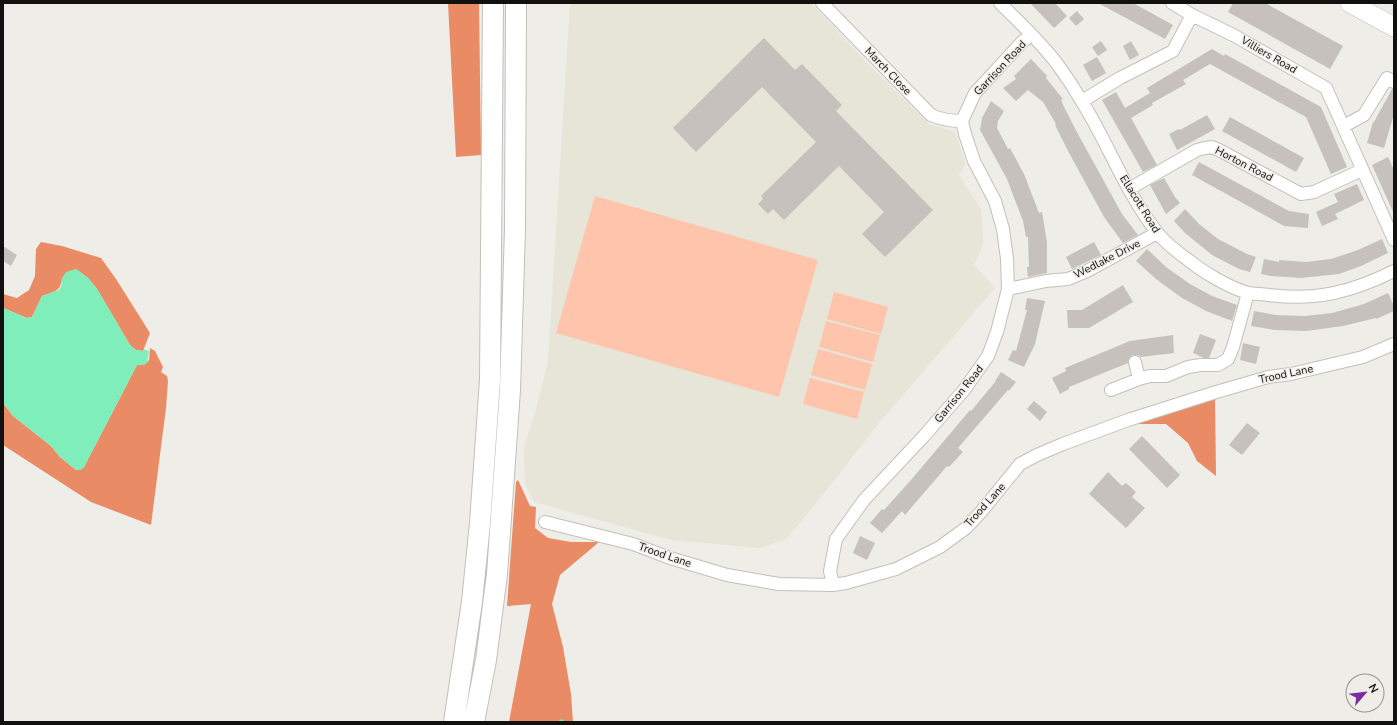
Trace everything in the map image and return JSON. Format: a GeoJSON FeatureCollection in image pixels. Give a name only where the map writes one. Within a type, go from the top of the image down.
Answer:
{"type":"FeatureCollection","features":[{"type":"Feature","properties":{"kind":"highway"},"geometry":{"type":"LineString","coordinates":[[454,722],[472,595],[480,523],[489,388],[493,3]]}},
{"type":"Feature","properties":{"kind":"highway"},"geometry":{"type":"LineString","coordinates":[[474,722],[486,660],[497,574],[510,390],[515,229],[516,3]]}},
{"type":"Feature","properties":{"kind":"main road"},"geometry":{"type":"LineString","coordinates":[[1350,3],[1394,27]]}},
{"type":"Feature","properties":{"kind":"street","name":"March Close"},"geometry":{"type":"LineString","coordinates":[[822,3],[932,115],[942,120],[962,121]]}},
{"type":"Feature","properties":{"kind":"street","name":"Ellacott Road"},"geometry":{"type":"LineString","coordinates":[[1000,3],[1058,65],[1082,101],[1138,206],[1157,233],[1174,249],[1200,269],[1248,293],[1304,297],[1348,290],[1372,282],[1394,271]]}},
{"type":"Feature","properties":{"kind":"street","name":"Villiers Road"},"geometry":{"type":"LineString","coordinates":[[1172,3],[1192,15],[1235,36],[1326,88],[1394,240]]}},
{"type":"Feature","properties":{"kind":"street"},"geometry":{"type":"LineString","coordinates":[[1082,101],[1120,78],[1173,51],[1192,15]]}},
{"type":"Feature","properties":{"kind":"street","name":"Garrison Road"},"geometry":{"type":"LineString","coordinates":[[833,585],[830,571],[836,539],[864,500],[959,396],[988,356],[997,332],[1008,289],[1007,259],[1004,236],[995,201],[974,161],[962,121],[975,93],[1022,42],[1031,35]]}},
{"type":"Feature","properties":{"kind":"street"},"geometry":{"type":"LineString","coordinates":[[1344,126],[1364,115],[1387,78],[1394,82]]}},
{"type":"Feature","properties":{"kind":"street","name":"Horton Road"},"geometry":{"type":"LineString","coordinates":[[1129,189],[1188,155],[1205,148],[1212,147],[1301,194],[1314,192],[1362,170]]}},
{"type":"Feature","properties":{"kind":"street","name":"Wedlake Drive"},"geometry":{"type":"LineString","coordinates":[[1008,289],[1046,281],[1068,279],[1087,271],[1157,233]]}},
{"type":"Feature","properties":{"kind":"street"},"geometry":{"type":"LineString","coordinates":[[1111,390],[1150,376],[1166,376],[1188,367],[1218,365],[1228,359],[1233,347],[1248,293]]}},
{"type":"Feature","properties":{"kind":"street","name":"Trood Lane"},"geometry":{"type":"LineString","coordinates":[[545,522],[634,544],[670,558],[727,575],[779,584],[833,585],[846,583],[896,568],[940,546],[966,528],[1020,464],[1037,455],[1128,420],[1193,399],[1268,377],[1291,374],[1363,357],[1394,344]]}},
{"type":"Feature","properties":{"kind":"street"},"geometry":{"type":"LineString","coordinates":[[1135,362],[1139,379]]}},
{"type":"Feature","properties":{"kind":"shaded area"},"geometry":{"type":"Polygon","coordinates":[[[448,3],[479,3],[481,155],[456,157],[448,3]]]}},
{"type":"Feature","properties":{"kind":"shaded area"},"geometry":{"type":"Polygon","coordinates":[[[570,3],[811,3],[870,66],[929,124],[955,132],[966,164],[959,175],[981,209],[983,245],[974,265],[995,288],[874,429],[822,496],[786,539],[760,548],[671,540],[534,502],[525,484],[524,447],[535,413],[548,362],[570,3]]]}},
{"type":"Feature","properties":{"kind":"shaded area"},"geometry":{"type":"Polygon","coordinates":[[[595,196],[818,260],[779,397],[556,333],[595,196]]]}},
{"type":"Feature","properties":{"kind":"shaded area"},"geometry":{"type":"Polygon","coordinates":[[[41,242],[62,246],[101,258],[150,333],[143,351],[136,350],[130,345],[97,289],[88,278],[76,269],[62,278],[60,286],[56,291],[42,296],[32,317],[27,318],[3,308],[3,294],[17,298],[29,290],[35,276],[36,249],[41,242]]]}},
{"type":"Feature","properties":{"kind":"shaded area"},"geometry":{"type":"Polygon","coordinates":[[[76,269],[88,278],[97,289],[130,345],[136,350],[143,351],[143,349],[149,351],[147,363],[144,365],[137,365],[84,467],[80,470],[76,470],[60,457],[51,446],[13,416],[3,403],[3,308],[27,318],[32,317],[42,296],[59,290],[62,284],[62,278],[66,272],[76,269]]]}},
{"type":"Feature","properties":{"kind":"shaded area"},"geometry":{"type":"Polygon","coordinates":[[[834,292],[888,307],[881,334],[827,319],[834,292]]]}},
{"type":"Feature","properties":{"kind":"shaded area"},"geometry":{"type":"Polygon","coordinates":[[[826,321],[880,335],[873,362],[819,347],[826,321]]]}},
{"type":"Feature","properties":{"kind":"shaded area"},"geometry":{"type":"Polygon","coordinates":[[[150,348],[155,351],[163,367],[161,372],[167,376],[168,381],[151,525],[91,502],[3,445],[3,403],[13,416],[51,446],[60,457],[76,470],[80,470],[84,467],[137,365],[144,365],[149,360],[150,348]]]}},
{"type":"Feature","properties":{"kind":"shaded area"},"geometry":{"type":"Polygon","coordinates":[[[818,349],[872,364],[865,390],[811,375],[818,349]]]}},
{"type":"Feature","properties":{"kind":"shaded area"},"geometry":{"type":"Polygon","coordinates":[[[810,378],[864,392],[857,419],[803,404],[810,378]]]}},
{"type":"Feature","properties":{"kind":"shaded area"},"geometry":{"type":"Polygon","coordinates":[[[1215,398],[1216,476],[1197,461],[1188,443],[1166,424],[1135,424],[1215,398]]]}},
{"type":"Feature","properties":{"kind":"shaded area"},"geometry":{"type":"Polygon","coordinates":[[[518,480],[530,506],[536,507],[535,528],[548,538],[571,542],[599,542],[560,575],[552,604],[563,647],[571,694],[573,722],[509,722],[531,604],[507,606],[516,482],[518,480]]]}},
{"type":"Feature","properties":{"kind":"building"},"geometry":{"type":"Polygon","coordinates":[[[1030,3],[1055,3],[1067,16],[1054,28],[1030,3]]]}},
{"type":"Feature","properties":{"kind":"building"},"geometry":{"type":"Polygon","coordinates":[[[1098,3],[1133,3],[1173,25],[1165,39],[1098,3]]]}},
{"type":"Feature","properties":{"kind":"building"},"geometry":{"type":"Polygon","coordinates":[[[1233,3],[1265,3],[1343,46],[1330,69],[1228,12],[1233,3]]]}},
{"type":"Feature","properties":{"kind":"building"},"geometry":{"type":"Polygon","coordinates":[[[1077,11],[1084,19],[1076,26],[1069,18],[1077,11]]]}},
{"type":"Feature","properties":{"kind":"building"},"geometry":{"type":"Polygon","coordinates":[[[764,38],[795,70],[802,64],[842,105],[836,111],[933,210],[885,257],[862,234],[884,212],[839,166],[784,220],[773,209],[768,214],[758,204],[763,199],[761,196],[816,142],[762,87],[696,152],[673,128],[764,38]]]}},
{"type":"Feature","properties":{"kind":"building"},"geometry":{"type":"Polygon","coordinates":[[[1101,41],[1107,50],[1098,56],[1092,47],[1101,41]]]}},
{"type":"Feature","properties":{"kind":"building"},"geometry":{"type":"Polygon","coordinates":[[[1131,41],[1139,55],[1130,60],[1123,46],[1131,41]]]}},
{"type":"Feature","properties":{"kind":"building"},"geometry":{"type":"Polygon","coordinates":[[[1212,49],[1224,56],[1225,54],[1321,107],[1347,167],[1331,174],[1306,117],[1210,64],[1183,80],[1186,84],[1152,103],[1153,105],[1131,118],[1157,165],[1143,172],[1102,100],[1116,92],[1125,108],[1150,93],[1147,88],[1212,49]]]}},
{"type":"Feature","properties":{"kind":"building"},"geometry":{"type":"Polygon","coordinates":[[[1097,57],[1106,73],[1092,81],[1083,65],[1097,57]]]}},
{"type":"Feature","properties":{"kind":"building"},"geometry":{"type":"Polygon","coordinates":[[[1031,59],[1047,76],[1046,78],[1063,99],[1061,100],[1064,107],[1122,214],[1138,235],[1123,243],[1104,217],[1043,102],[1028,90],[1016,101],[1003,88],[1016,79],[1014,76],[1031,59]]]}},
{"type":"Feature","properties":{"kind":"building"},"geometry":{"type":"Polygon","coordinates":[[[1392,89],[1394,89],[1394,114],[1384,148],[1367,143],[1373,122],[1392,89]]]}},
{"type":"Feature","properties":{"kind":"building"},"geometry":{"type":"Polygon","coordinates":[[[991,101],[1004,111],[998,121],[997,128],[1024,174],[1039,213],[1042,212],[1047,242],[1047,273],[1028,277],[1028,237],[1026,237],[1023,221],[1007,179],[980,130],[982,118],[991,101]]]}},
{"type":"Feature","properties":{"kind":"building"},"geometry":{"type":"Polygon","coordinates":[[[1207,115],[1215,129],[1177,150],[1169,134],[1179,129],[1180,130],[1207,115]]]}},
{"type":"Feature","properties":{"kind":"building"},"geometry":{"type":"Polygon","coordinates":[[[1230,117],[1304,158],[1296,172],[1222,131],[1230,117]]]}},
{"type":"Feature","properties":{"kind":"building"},"geometry":{"type":"Polygon","coordinates":[[[1388,157],[1394,170],[1394,214],[1372,165],[1388,157]]]}},
{"type":"Feature","properties":{"kind":"building"},"geometry":{"type":"Polygon","coordinates":[[[1199,162],[1289,211],[1309,214],[1308,228],[1284,226],[1192,175],[1199,162]]]}},
{"type":"Feature","properties":{"kind":"building"},"geometry":{"type":"Polygon","coordinates":[[[1164,178],[1180,203],[1166,214],[1150,185],[1164,178]]]}},
{"type":"Feature","properties":{"kind":"building"},"geometry":{"type":"Polygon","coordinates":[[[1357,184],[1364,200],[1335,214],[1338,219],[1322,226],[1316,212],[1338,202],[1334,194],[1357,184]]]}},
{"type":"Feature","properties":{"kind":"building"},"geometry":{"type":"Polygon","coordinates":[[[1185,209],[1199,224],[1218,239],[1256,257],[1250,272],[1239,269],[1212,255],[1185,233],[1174,221],[1185,209]]]}},
{"type":"Feature","properties":{"kind":"building"},"geometry":{"type":"Polygon","coordinates":[[[1382,239],[1388,253],[1361,266],[1339,274],[1301,278],[1261,274],[1264,259],[1279,262],[1279,260],[1306,262],[1331,259],[1358,250],[1382,239]]]}},
{"type":"Feature","properties":{"kind":"building"},"geometry":{"type":"Polygon","coordinates":[[[1094,242],[1101,255],[1072,269],[1066,257],[1094,242]]]}},
{"type":"Feature","properties":{"kind":"building"},"geometry":{"type":"Polygon","coordinates":[[[3,246],[17,255],[11,266],[3,261],[3,246]]]}},
{"type":"Feature","properties":{"kind":"building"},"geometry":{"type":"Polygon","coordinates":[[[1147,249],[1166,267],[1190,284],[1212,296],[1237,305],[1232,321],[1206,311],[1182,298],[1156,279],[1136,261],[1147,249]]]}},
{"type":"Feature","properties":{"kind":"building"},"geometry":{"type":"Polygon","coordinates":[[[1123,285],[1133,302],[1089,328],[1068,328],[1067,310],[1082,310],[1123,285]]]}},
{"type":"Feature","properties":{"kind":"building"},"geometry":{"type":"Polygon","coordinates":[[[1388,293],[1394,306],[1394,311],[1376,319],[1343,326],[1306,331],[1275,330],[1251,326],[1254,311],[1276,315],[1305,316],[1332,313],[1364,304],[1388,293]]]}},
{"type":"Feature","properties":{"kind":"building"},"geometry":{"type":"Polygon","coordinates":[[[1027,298],[1045,301],[1035,344],[1024,367],[1008,360],[1013,350],[1016,351],[1027,310],[1025,310],[1027,298]]]}},
{"type":"Feature","properties":{"kind":"building"},"geometry":{"type":"Polygon","coordinates":[[[1200,334],[1216,340],[1209,358],[1204,358],[1193,353],[1200,334]]]}},
{"type":"Feature","properties":{"kind":"building"},"geometry":{"type":"Polygon","coordinates":[[[1173,335],[1174,353],[1141,357],[1138,355],[1133,355],[1130,357],[1128,363],[1069,387],[1069,389],[1060,394],[1052,378],[1066,371],[1065,368],[1130,341],[1173,335]]]}},
{"type":"Feature","properties":{"kind":"building"},"geometry":{"type":"Polygon","coordinates":[[[1243,343],[1260,347],[1256,364],[1240,360],[1243,343]]]}},
{"type":"Feature","properties":{"kind":"building"},"geometry":{"type":"Polygon","coordinates":[[[1001,372],[1016,382],[958,448],[963,452],[949,467],[947,466],[905,515],[902,511],[882,533],[870,523],[882,509],[884,510],[970,410],[971,411],[996,381],[1001,372]]]}},
{"type":"Feature","properties":{"kind":"building"},"geometry":{"type":"Polygon","coordinates":[[[1034,401],[1047,412],[1040,421],[1027,409],[1034,401]]]}},
{"type":"Feature","properties":{"kind":"building"},"geometry":{"type":"Polygon","coordinates":[[[1247,423],[1260,433],[1242,455],[1229,445],[1247,423]]]}},
{"type":"Feature","properties":{"kind":"building"},"geometry":{"type":"Polygon","coordinates":[[[1142,436],[1180,475],[1167,488],[1129,449],[1142,436]]]}},
{"type":"Feature","properties":{"kind":"building"},"geometry":{"type":"Polygon","coordinates":[[[1108,472],[1122,486],[1126,483],[1136,492],[1132,497],[1145,508],[1126,528],[1089,494],[1108,472]]]}},
{"type":"Feature","properties":{"kind":"building"},"geometry":{"type":"Polygon","coordinates":[[[860,536],[875,543],[867,560],[853,553],[860,536]]]}}]}
